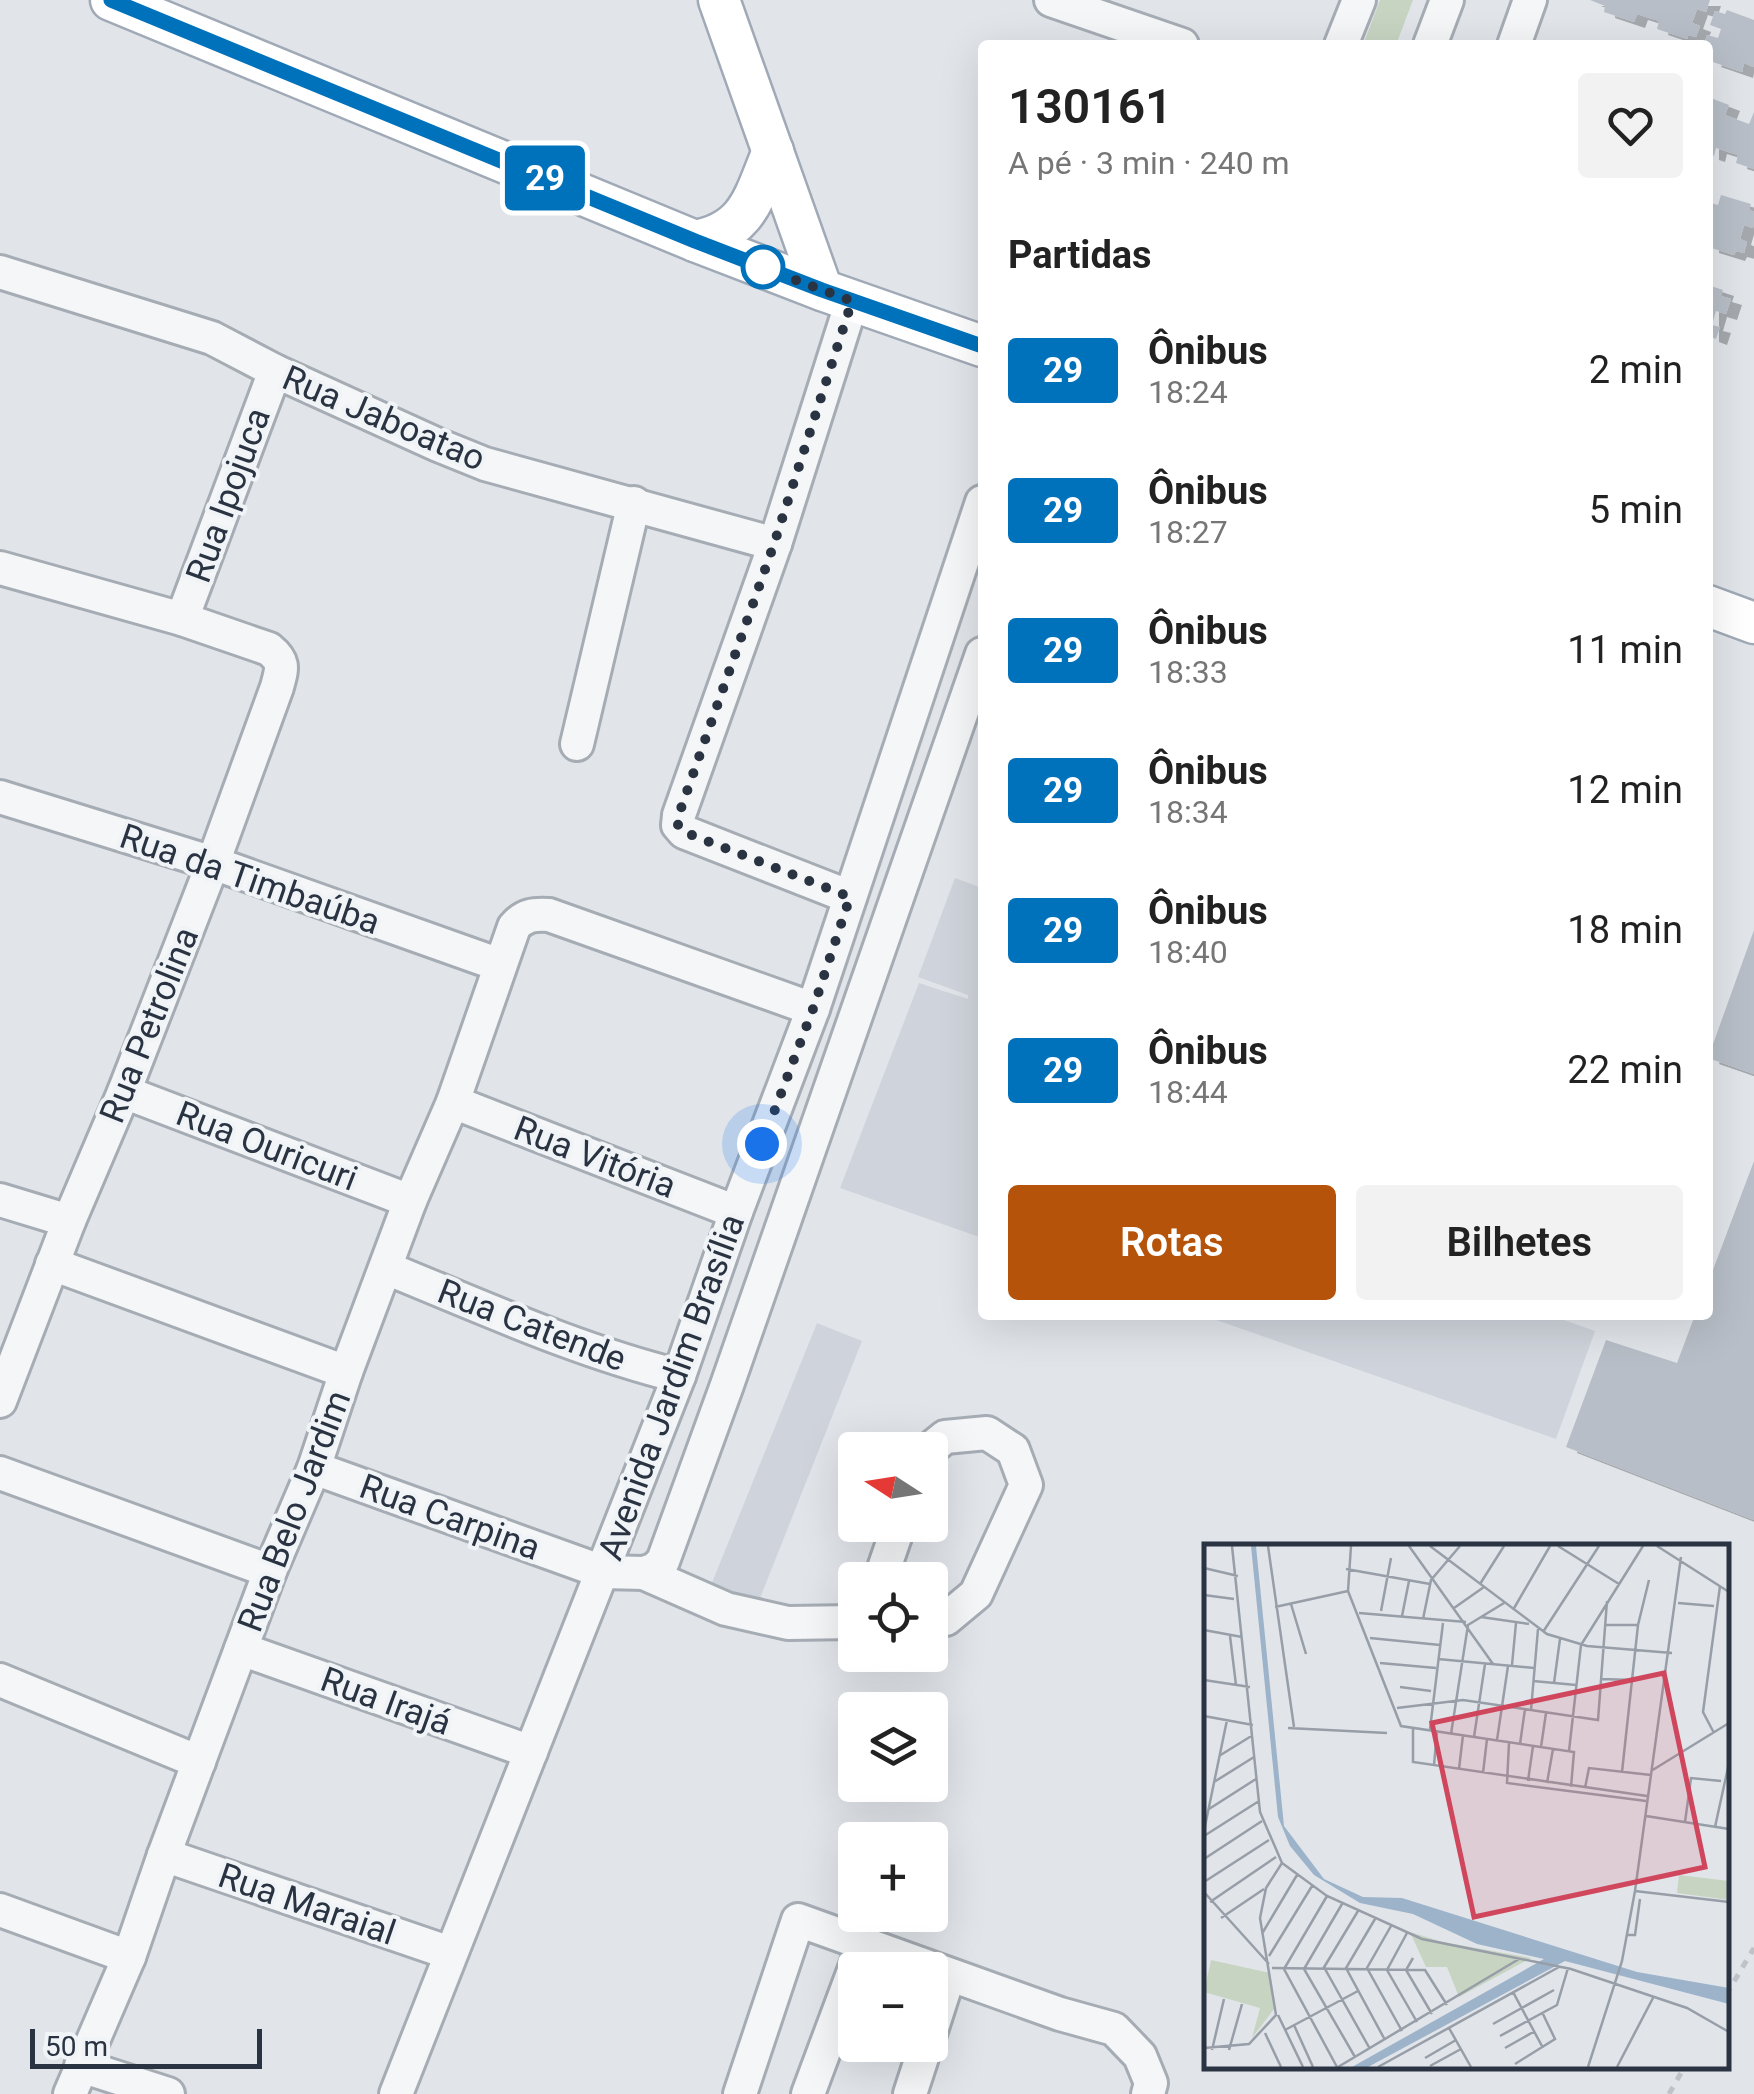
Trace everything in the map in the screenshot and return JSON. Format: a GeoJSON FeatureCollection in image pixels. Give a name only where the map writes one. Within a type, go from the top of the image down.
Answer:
{"type":"FeatureCollection","features":[{"type":"Feature","properties":{"kind":"main road"},"geometry":{"type":"LineString","coordinates":[[111,0],[695,241],[978,345]]}},
{"type":"Feature","properties":{"kind":"main road"},"geometry":{"type":"LineString","coordinates":[[719,0],[774,151],[837,296]]}},
{"type":"Feature","properties":{"kind":"main road"},"geometry":{"type":"LineString","coordinates":[[695,241],[716,237],[737,222],[753,199],[774,151]]}},
{"type":"Feature","properties":{"kind":"main road"},"geometry":{"type":"LineString","coordinates":[[1713,608],[1754,623]]}},
{"type":"Feature","properties":{"kind":"street"},"geometry":{"type":"LineString","coordinates":[[1051,0],[1167,40]]}},
{"type":"Feature","properties":{"kind":"street"},"geometry":{"type":"LineString","coordinates":[[1343,40],[1359,0]]}},
{"type":"Feature","properties":{"kind":"street"},"geometry":{"type":"LineString","coordinates":[[1432,40],[1447,0]]}},
{"type":"Feature","properties":{"kind":"street"},"geometry":{"type":"LineString","coordinates":[[1516,40],[1530,0]]}},
{"type":"Feature","properties":{"kind":"street","name":"Rua Jaboatao"},"geometry":{"type":"LineString","coordinates":[[0,272],[212,338],[274,371],[485,464],[774,544]]}},
{"type":"Feature","properties":{"kind":"street"},"geometry":{"type":"LineString","coordinates":[[837,296],[774,544],[678,825],[684,832],[850,897]]}},
{"type":"Feature","properties":{"kind":"street","name":"Rua Ipojuca"},"geometry":{"type":"LineString","coordinates":[[182,619],[274,371]]}},
{"type":"Feature","properties":{"kind":"street"},"geometry":{"type":"LineString","coordinates":[[577,744],[634,503]]}},
{"type":"Feature","properties":{"kind":"street","name":"Avenida Jardim Brasília"},"geometry":{"type":"LineString","coordinates":[[396,2094],[679,1376],[813,1009],[978,514]]}},
{"type":"Feature","properties":{"kind":"street"},"geometry":{"type":"LineString","coordinates":[[0,568],[182,619]]}},
{"type":"Feature","properties":{"kind":"street","name":"Rua Petrolina"},"geometry":{"type":"LineString","coordinates":[[0,1401],[214,863],[282,668],[279,657],[269,649],[182,619]]}},
{"type":"Feature","properties":{"kind":"street","name":"Avenida Jardim Brasília"},"geometry":{"type":"LineString","coordinates":[[644,1574],[664,1561],[978,666]]}},
{"type":"Feature","properties":{"kind":"street","name":"Rua da Timbaúba"},"geometry":{"type":"LineString","coordinates":[[0,797],[214,863],[500,965]]}},
{"type":"Feature","properties":{"kind":"street","name":"Rua Belo Jardim"},"geometry":{"type":"LineString","coordinates":[[75,2080],[128,1957],[270,1571],[314,1468],[410,1201],[453,1102],[514,926],[534,914],[549,915],[813,1009]]}},
{"type":"Feature","properties":{"kind":"street","name":"Rua Ouricuri"},"geometry":{"type":"LineString","coordinates":[[124,1092],[410,1201]]}},
{"type":"Feature","properties":{"kind":"street","name":"Rua Vitória"},"geometry":{"type":"LineString","coordinates":[[453,1102],[736,1212]]}},
{"type":"Feature","properties":{"kind":"street"},"geometry":{"type":"LineString","coordinates":[[0,1200],[69,1221]]}},
{"type":"Feature","properties":{"kind":"street"},"geometry":{"type":"LineString","coordinates":[[52,1264],[346,1372]]}},
{"type":"Feature","properties":{"kind":"street","name":"Rua Catende"},"geometry":{"type":"LineString","coordinates":[[386,1268],[572,1343],[679,1376]]}},
{"type":"Feature","properties":{"kind":"street"},"geometry":{"type":"LineString","coordinates":[[948,1437],[987,1433],[1012,1450],[1026,1484],[976,1594],[948,1618]]}},
{"type":"Feature","properties":{"kind":"street","name":"Rua Carpina"},"geometry":{"type":"LineString","coordinates":[[314,1468],[603,1572],[644,1574]]}},
{"type":"Feature","properties":{"kind":"street"},"geometry":{"type":"LineString","coordinates":[[0,1473],[270,1571]]}},
{"type":"Feature","properties":{"kind":"street"},"geometry":{"type":"LineString","coordinates":[[644,1574],[726,1609],[788,1623],[838,1622]]}},
{"type":"Feature","properties":{"kind":"street","name":"Rua Irajá"},"geometry":{"type":"LineString","coordinates":[[242,1649],[531,1752]]}},
{"type":"Feature","properties":{"kind":"street"},"geometry":{"type":"LineString","coordinates":[[0,1680],[199,1762]]}},
{"type":"Feature","properties":{"kind":"street","name":"Rua Maraial"},"geometry":{"type":"LineString","coordinates":[[164,1855],[450,1953]]}},
{"type":"Feature","properties":{"kind":"street"},"geometry":{"type":"LineString","coordinates":[[0,1910],[128,1957]]}},
{"type":"Feature","properties":{"kind":"street"},"geometry":{"type":"LineString","coordinates":[[740,2094],[798,1920],[1114,2030],[1140,2056],[1151,2083],[1148,2094]]}},
{"type":"Feature","properties":{"kind":"street"},"geometry":{"type":"LineString","coordinates":[[808,2094],[864,1944]]}},
{"type":"Feature","properties":{"kind":"street"},"geometry":{"type":"LineString","coordinates":[[948,1980],[950,1974]]}},
{"type":"Feature","properties":{"kind":"street"},"geometry":{"type":"LineString","coordinates":[[910,2094],[920,2062]]}},
{"type":"Feature","properties":{"kind":"street"},"geometry":{"type":"LineString","coordinates":[[75,2080],[168,2094]]}},
{"type":"Feature","properties":{"kind":"path"},"geometry":{"type":"LineString","coordinates":[[1729,1990],[1754,1948]]}},
{"type":"Feature","properties":{"kind":"path"},"geometry":{"type":"LineString","coordinates":[[1669,2094],[1682,2069]]}},
{"type":"Feature","properties":{"kind":"shaded area"},"geometry":{"type":"Polygon","coordinates":[[[955,878],[978,887],[978,1237],[840,1188],[919,983],[968,999],[968,995],[918,977],[955,878]]]}},
{"type":"Feature","properties":{"kind":"shaded area"},"geometry":{"type":"Polygon","coordinates":[[[1216,1320],[1564,1320],[1595,1331],[1556,1439],[1216,1320]]]}},
{"type":"Feature","properties":{"kind":"shaded area"},"geometry":{"type":"Polygon","coordinates":[[[817,1323],[862,1341],[755,1611],[707,1595],[817,1323]]]}},
{"type":"Feature","properties":{"kind":"green space"},"geometry":{"type":"Polygon","coordinates":[[[1380,0],[1413,0],[1398,40],[1365,40],[1380,0]]]}},
{"type":"Feature","properties":{"kind":"building"},"geometry":{"type":"Polygon","coordinates":[[[1590,0],[1710,0],[1706,12],[1697,9],[1692,23],[1700,26],[1696,37],[1688,35],[1687,39],[1657,29],[1659,21],[1637,14],[1634,22],[1604,12],[1605,6],[1590,0]]]}},
{"type":"Feature","properties":{"kind":"building"},"geometry":{"type":"Polygon","coordinates":[[[1727,10],[1754,20],[1754,67],[1744,63],[1742,72],[1713,62],[1713,40],[1706,40],[1707,35],[1718,38],[1721,29],[1710,25],[1715,11],[1725,14],[1727,10]]]}},
{"type":"Feature","properties":{"kind":"building"},"geometry":{"type":"Polygon","coordinates":[[[1713,99],[1729,105],[1725,115],[1749,124],[1754,112],[1754,169],[1736,163],[1738,155],[1716,148],[1714,156],[1713,99]]]}},
{"type":"Feature","properties":{"kind":"building"},"geometry":{"type":"Polygon","coordinates":[[[1721,195],[1751,204],[1753,228],[1744,225],[1740,239],[1747,242],[1744,253],[1736,251],[1734,255],[1713,249],[1713,204],[1718,205],[1721,195]]]}},
{"type":"Feature","properties":{"kind":"building"},"geometry":{"type":"Polygon","coordinates":[[[1713,287],[1723,290],[1721,296],[1731,299],[1726,314],[1716,311],[1713,322],[1713,287]]]}},
{"type":"Feature","properties":{"kind":"building"},"geometry":{"type":"Polygon","coordinates":[[[1713,325],[1720,327],[1716,339],[1713,338],[1713,325]]]}},
{"type":"Feature","properties":{"kind":"building"},"geometry":{"type":"Polygon","coordinates":[[[1754,930],[1754,1074],[1713,1060],[1713,1044],[1754,930]]]}},
{"type":"Feature","properties":{"kind":"building"},"geometry":{"type":"Polygon","coordinates":[[[1754,1161],[1754,1520],[1566,1447],[1606,1340],[1677,1363],[1693,1320],[1713,1320],[1713,1270],[1754,1161]]]}},
{"type":"Feature","properties":{"kind":"bus line","name":"29"},"geometry":{"type":"LineString","coordinates":[[111,0],[695,241],[978,345]]}},
{"type":"Feature","properties":{"kind":"route"},"geometry":{"type":"LineString","coordinates":[[762,1144],[850,897],[684,832],[678,825],[679,814],[774,544],[852,301],[758,266],[763,267]]}}]}
